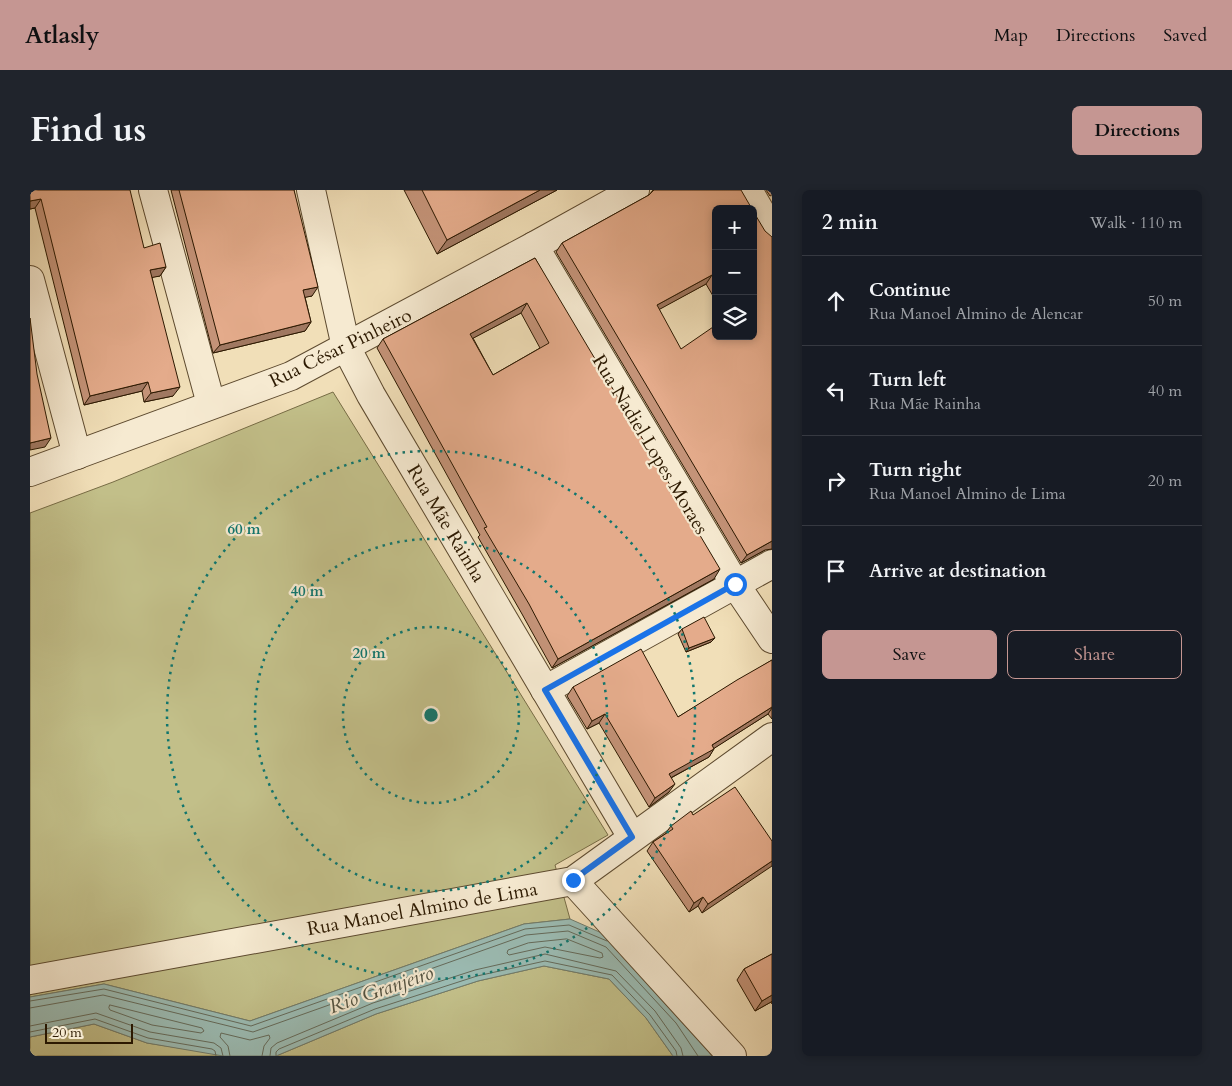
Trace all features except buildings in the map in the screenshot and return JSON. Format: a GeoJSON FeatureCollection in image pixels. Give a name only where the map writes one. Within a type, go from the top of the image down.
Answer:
{"type":"FeatureCollection","features":[{"type":"Feature","properties":{"kind":"street"},"geometry":{"type":"LineString","coordinates":[[153,190],[211,404]]}},
{"type":"Feature","properties":{"kind":"street","name":"Rua Mãe Rainha"},"geometry":{"type":"LineString","coordinates":[[311,190],[346,347],[371,395],[632,837]]}},
{"type":"Feature","properties":{"kind":"street","name":"Rua César Pinheiro"},"geometry":{"type":"LineString","coordinates":[[30,472],[211,404],[292,376],[635,190]]}},
{"type":"Feature","properties":{"kind":"street"},"geometry":{"type":"LineString","coordinates":[[748,190],[772,232]]}},
{"type":"Feature","properties":{"kind":"street","name":"Rua Nadiel Lopes Moraes"},"geometry":{"type":"LineString","coordinates":[[534,246],[735,584],[772,639]]}},
{"type":"Feature","properties":{"kind":"street"},"geometry":{"type":"LineString","coordinates":[[30,280],[77,455]]}},
{"type":"Feature","properties":{"kind":"street"},"geometry":{"type":"LineString","coordinates":[[545,690],[772,564]]}},
{"type":"Feature","properties":{"kind":"street","name":"Rua Manoel Almino de Lima"},"geometry":{"type":"LineString","coordinates":[[30,980],[573,880],[632,837],[768,750]]}},
{"type":"Feature","properties":{"kind":"street"},"geometry":{"type":"LineString","coordinates":[[573,880],[732,1056]]}},
{"type":"Feature","properties":{"kind":"shaded area"},"geometry":{"type":"Polygon","coordinates":[[[333,392],[608,835],[555,865],[570,919],[524,924],[250,1021],[104,984],[30,997],[30,513],[113,482],[333,392]]]}},
{"type":"Feature","properties":{"kind":"shaded area"},"geometry":{"type":"Polygon","coordinates":[[[544,966],[609,979],[646,1018],[673,1056],[276,1056],[376,1014],[478,981],[544,966]]]}},
{"type":"Feature","properties":{"kind":"shaded area"},"geometry":{"type":"Polygon","coordinates":[[[94,1024],[147,1043],[231,1056],[30,1056],[30,1037],[94,1024]]]}},
{"type":"Feature","properties":{"kind":"water","name":"Rio Granjeiro"},"geometry":{"type":"Polygon","coordinates":[[[570,919],[613,938],[685,1016],[712,1056],[673,1056],[646,1018],[609,979],[544,966],[478,981],[376,1014],[276,1056],[223,1056],[147,1043],[94,1024],[30,1037],[30,997],[104,984],[250,1021],[524,924],[570,919]]]}},
{"type":"Feature","properties":{"kind":"route"},"geometry":{"type":"LineString","coordinates":[[573,880],[632,837],[545,690],[735,584]]}}]}
